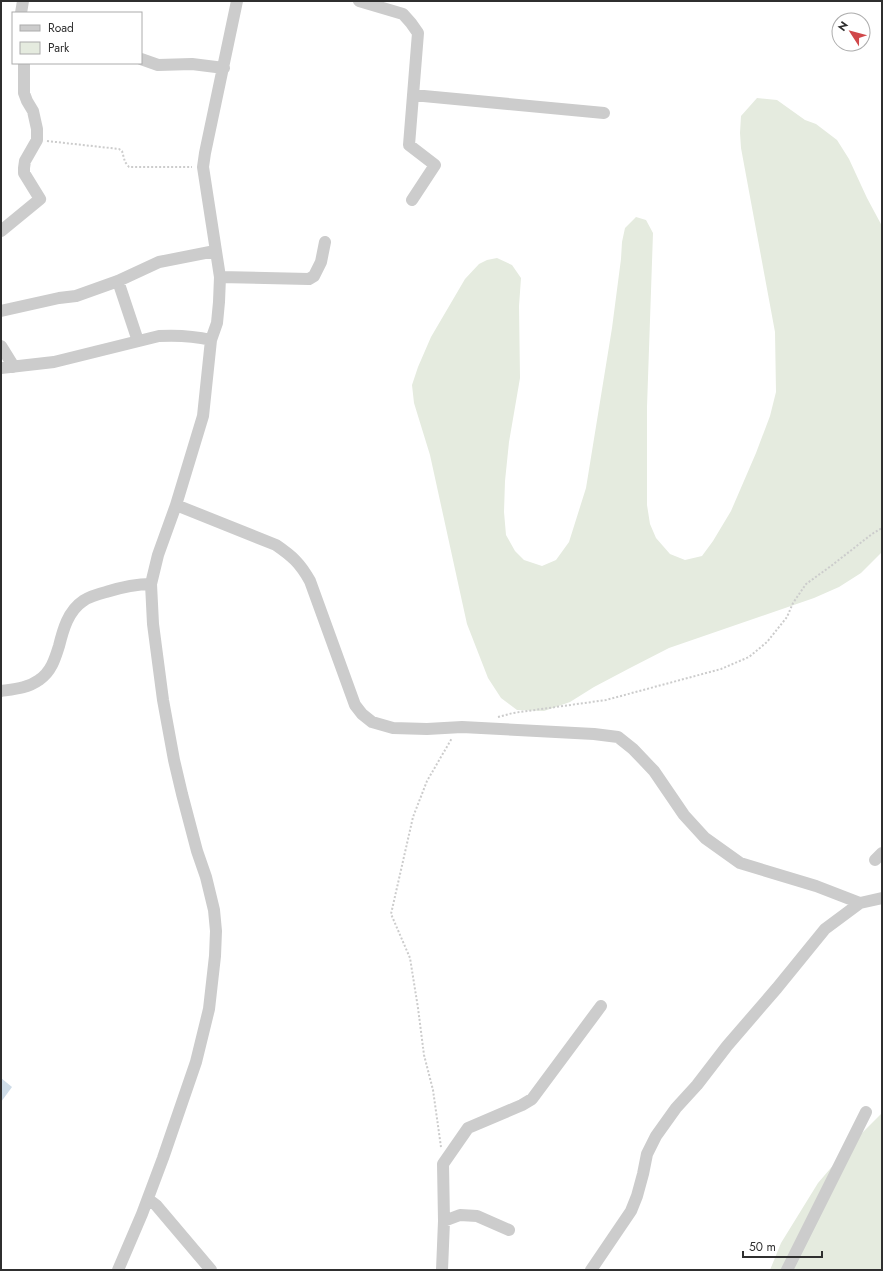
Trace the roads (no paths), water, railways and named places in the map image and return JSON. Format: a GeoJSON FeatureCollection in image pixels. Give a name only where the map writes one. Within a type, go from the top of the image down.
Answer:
{"type":"FeatureCollection","features":[{"type":"Feature","properties":{"kind":"street"},"geometry":{"type":"LineString","coordinates":[[21,12],[23,1]]}},
{"type":"Feature","properties":{"kind":"street"},"geometry":{"type":"LineString","coordinates":[[118,1270],[148,1199],[196,1062],[209,1009],[215,956],[216,931],[214,910],[206,877],[197,851],[174,760],[163,700],[153,624],[151,584],[158,555],[176,505],[204,416],[211,340],[216,323],[219,302],[220,277],[215,251],[204,167],[205,152],[237,1]]}},
{"type":"Feature","properties":{"kind":"street"},"geometry":{"type":"LineString","coordinates":[[359,1],[397,7],[418,32],[409,145],[435,165],[412,200]]}},
{"type":"Feature","properties":{"kind":"street"},"geometry":{"type":"LineString","coordinates":[[142,59],[158,65],[192,64],[224,68]]}},
{"type":"Feature","properties":{"kind":"street"},"geometry":{"type":"LineString","coordinates":[[1,231],[40,198],[24,173],[25,161],[37,140],[36,121],[24,93],[24,64]]}},
{"type":"Feature","properties":{"kind":"street"},"geometry":{"type":"LineString","coordinates":[[413,95],[604,113]]}},
{"type":"Feature","properties":{"kind":"street"},"geometry":{"type":"LineString","coordinates":[[220,277],[309,279],[314,276],[321,262],[325,242]]}},
{"type":"Feature","properties":{"kind":"street"},"geometry":{"type":"LineString","coordinates":[[1,311],[59,298],[76,296],[118,281],[159,262],[215,251]]}},
{"type":"Feature","properties":{"kind":"street"},"geometry":{"type":"LineString","coordinates":[[118,281],[138,341]]}},
{"type":"Feature","properties":{"kind":"street"},"geometry":{"type":"LineString","coordinates":[[1,368],[54,362],[159,336],[174,335],[211,340]]}},
{"type":"Feature","properties":{"kind":"street"},"geometry":{"type":"LineString","coordinates":[[1,346],[14,367]]}},
{"type":"Feature","properties":{"kind":"street"},"geometry":{"type":"LineString","coordinates":[[176,505],[276,545],[290,554],[302,566],[310,580],[354,705],[372,722],[393,728],[427,729],[462,727],[594,734],[618,738],[633,748],[654,771],[684,815],[705,838],[740,863],[816,886],[860,903]]}},
{"type":"Feature","properties":{"kind":"street"},"geometry":{"type":"LineString","coordinates":[[1,691],[28,686],[40,679],[49,671],[54,661],[69,617],[82,601],[124,586],[151,584]]}},
{"type":"Feature","properties":{"kind":"street"},"geometry":{"type":"LineString","coordinates":[[591,1270],[631,1211],[637,1196],[647,1154],[656,1136],[676,1108],[697,1085],[727,1046],[825,929],[860,903],[882,898]]}},
{"type":"Feature","properties":{"kind":"street"},"geometry":{"type":"LineString","coordinates":[[442,1270],[444,1221],[443,1164],[468,1128],[522,1105],[532,1099],[601,1006]]}},
{"type":"Feature","properties":{"kind":"street"},"geometry":{"type":"LineString","coordinates":[[786,1270],[866,1112]]}},
{"type":"Feature","properties":{"kind":"street"},"geometry":{"type":"LineString","coordinates":[[148,1199],[156,1205],[211,1270]]}},
{"type":"Feature","properties":{"kind":"street"},"geometry":{"type":"LineString","coordinates":[[444,1221],[460,1215],[477,1216],[509,1230]]}}]}
